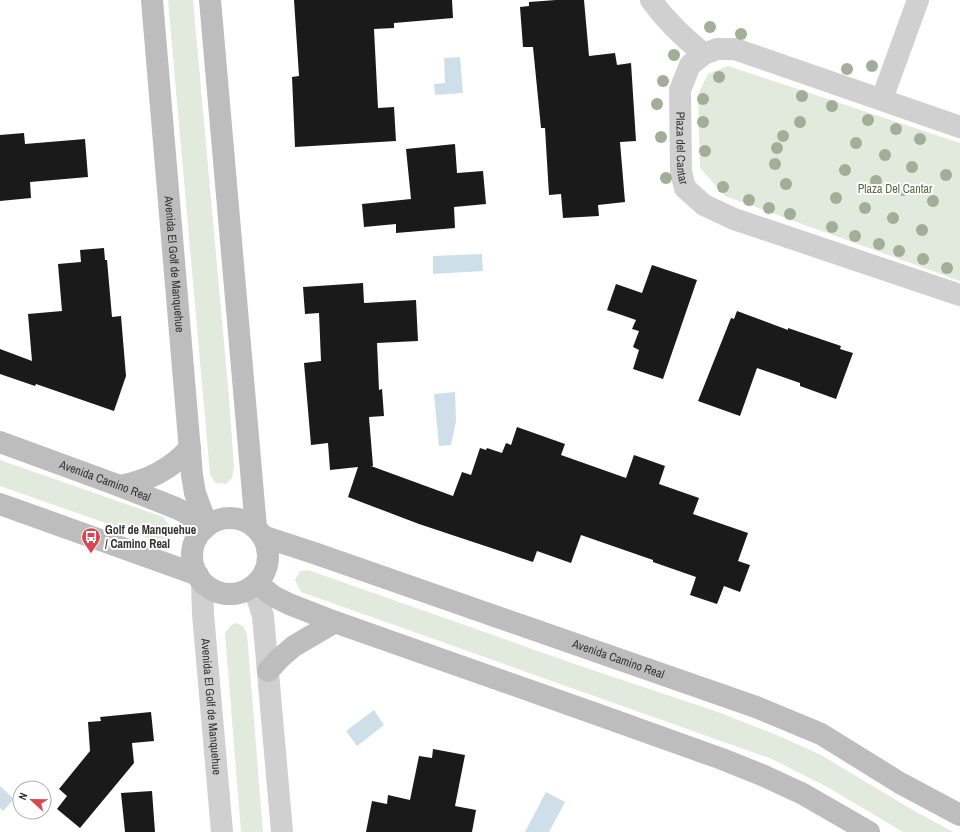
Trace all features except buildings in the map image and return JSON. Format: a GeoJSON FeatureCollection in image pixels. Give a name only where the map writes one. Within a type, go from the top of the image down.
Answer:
{"type":"FeatureCollection","features":[{"type":"Feature","properties":{"kind":"main road","name":"Avenida El Golf de Manquehue"},"geometry":{"type":"LineString","coordinates":[[152,0],[190,448],[195,493],[205,528]]}},
{"type":"Feature","properties":{"kind":"main road"},"geometry":{"type":"LineString","coordinates":[[210,0],[259,532],[267,549],[267,564],[262,577],[255,584],[239,593],[223,593],[208,587],[200,578],[195,568],[193,554],[196,541],[205,528],[213,522],[228,518],[243,520],[259,532]]}},
{"type":"Feature","properties":{"kind":"main road","name":"Avenida Camino Real"},"geometry":{"type":"LineString","coordinates":[[0,442],[120,486],[186,513],[205,528]]}},
{"type":"Feature","properties":{"kind":"main road"},"geometry":{"type":"LineString","coordinates":[[120,486],[140,482],[159,474],[181,458],[190,448]]}},
{"type":"Feature","properties":{"kind":"main road"},"geometry":{"type":"LineString","coordinates":[[0,504],[200,578]]}},
{"type":"Feature","properties":{"kind":"main road","name":"Avenida Camino Real"},"geometry":{"type":"LineString","coordinates":[[259,532],[756,707],[821,734],[900,783],[960,815]]}},
{"type":"Feature","properties":{"kind":"main road"},"geometry":{"type":"LineString","coordinates":[[255,584],[273,596],[289,604],[335,622],[722,759],[803,794],[868,832]]}},
{"type":"Feature","properties":{"kind":"main road"},"geometry":{"type":"LineString","coordinates":[[268,671],[294,646],[335,622]]}},
{"type":"Feature","properties":{"kind":"street"},"geometry":{"type":"LineString","coordinates":[[652,0],[658,10],[683,38],[704,54]]}},
{"type":"Feature","properties":{"kind":"street"},"geometry":{"type":"LineString","coordinates":[[882,99],[918,0]]}},
{"type":"Feature","properties":{"kind":"street","name":"Plaza del Cantar"},"geometry":{"type":"LineString","coordinates":[[960,127],[735,49],[717,50],[704,54],[690,65],[680,90],[681,172],[686,188],[704,205],[734,219],[960,295]]}},
{"type":"Feature","properties":{"kind":"street","name":"Avenida El Golf de Manquehue"},"geometry":{"type":"LineString","coordinates":[[200,578],[222,832]]}},
{"type":"Feature","properties":{"kind":"street"},"geometry":{"type":"LineString","coordinates":[[255,584],[263,616],[282,832]]}},
{"type":"Feature","properties":{"kind":"green space"},"geometry":{"type":"Polygon","coordinates":[[[168,0],[193,0],[234,467],[232,478],[226,484],[215,483],[210,474],[168,0]]]}},
{"type":"Feature","properties":{"kind":"green space","name":"Plaza Del Cantar"},"geometry":{"type":"Polygon","coordinates":[[[728,66],[960,143],[960,281],[725,196],[700,168],[698,95],[708,74],[728,66]]]}},
{"type":"Feature","properties":{"kind":"green space"},"geometry":{"type":"Polygon","coordinates":[[[0,460],[163,517],[171,527],[170,535],[167,540],[157,541],[0,486],[0,460]]]}},
{"type":"Feature","properties":{"kind":"green space"},"geometry":{"type":"Polygon","coordinates":[[[308,570],[595,671],[718,712],[779,736],[821,755],[911,809],[953,832],[903,832],[829,788],[772,759],[301,592],[295,580],[300,571],[308,570]]]}},
{"type":"Feature","properties":{"kind":"green space"},"geometry":{"type":"Polygon","coordinates":[[[236,623],[243,626],[247,634],[263,832],[241,832],[225,633],[231,625],[236,623]]]}},
{"type":"Feature","properties":{"kind":"shaded area"},"geometry":{"type":"Polygon","coordinates":[[[460,57],[463,93],[435,95],[434,84],[445,83],[444,58],[460,57]]]}},
{"type":"Feature","properties":{"kind":"shaded area"},"geometry":{"type":"Polygon","coordinates":[[[482,254],[483,271],[433,274],[433,256],[482,254]]]}},
{"type":"Feature","properties":{"kind":"shaded area"},"geometry":{"type":"Polygon","coordinates":[[[455,392],[456,421],[451,445],[439,446],[434,394],[455,392]]]}},
{"type":"Feature","properties":{"kind":"shaded area"},"geometry":{"type":"Polygon","coordinates":[[[374,710],[384,725],[357,746],[346,731],[374,710]]]}},
{"type":"Feature","properties":{"kind":"shaded area"},"geometry":{"type":"Polygon","coordinates":[[[0,786],[12,797],[12,801],[3,811],[0,808],[0,786]]]}},
{"type":"Feature","properties":{"kind":"shaded area"},"geometry":{"type":"Polygon","coordinates":[[[546,792],[565,802],[549,832],[525,832],[546,792]]]}},
{"type":"Feature","properties":{"kind":"place","name":"Golf de Manquehue / Camino Real"},"geometry":{"type":"Point","coordinates":[91,554]}}]}
